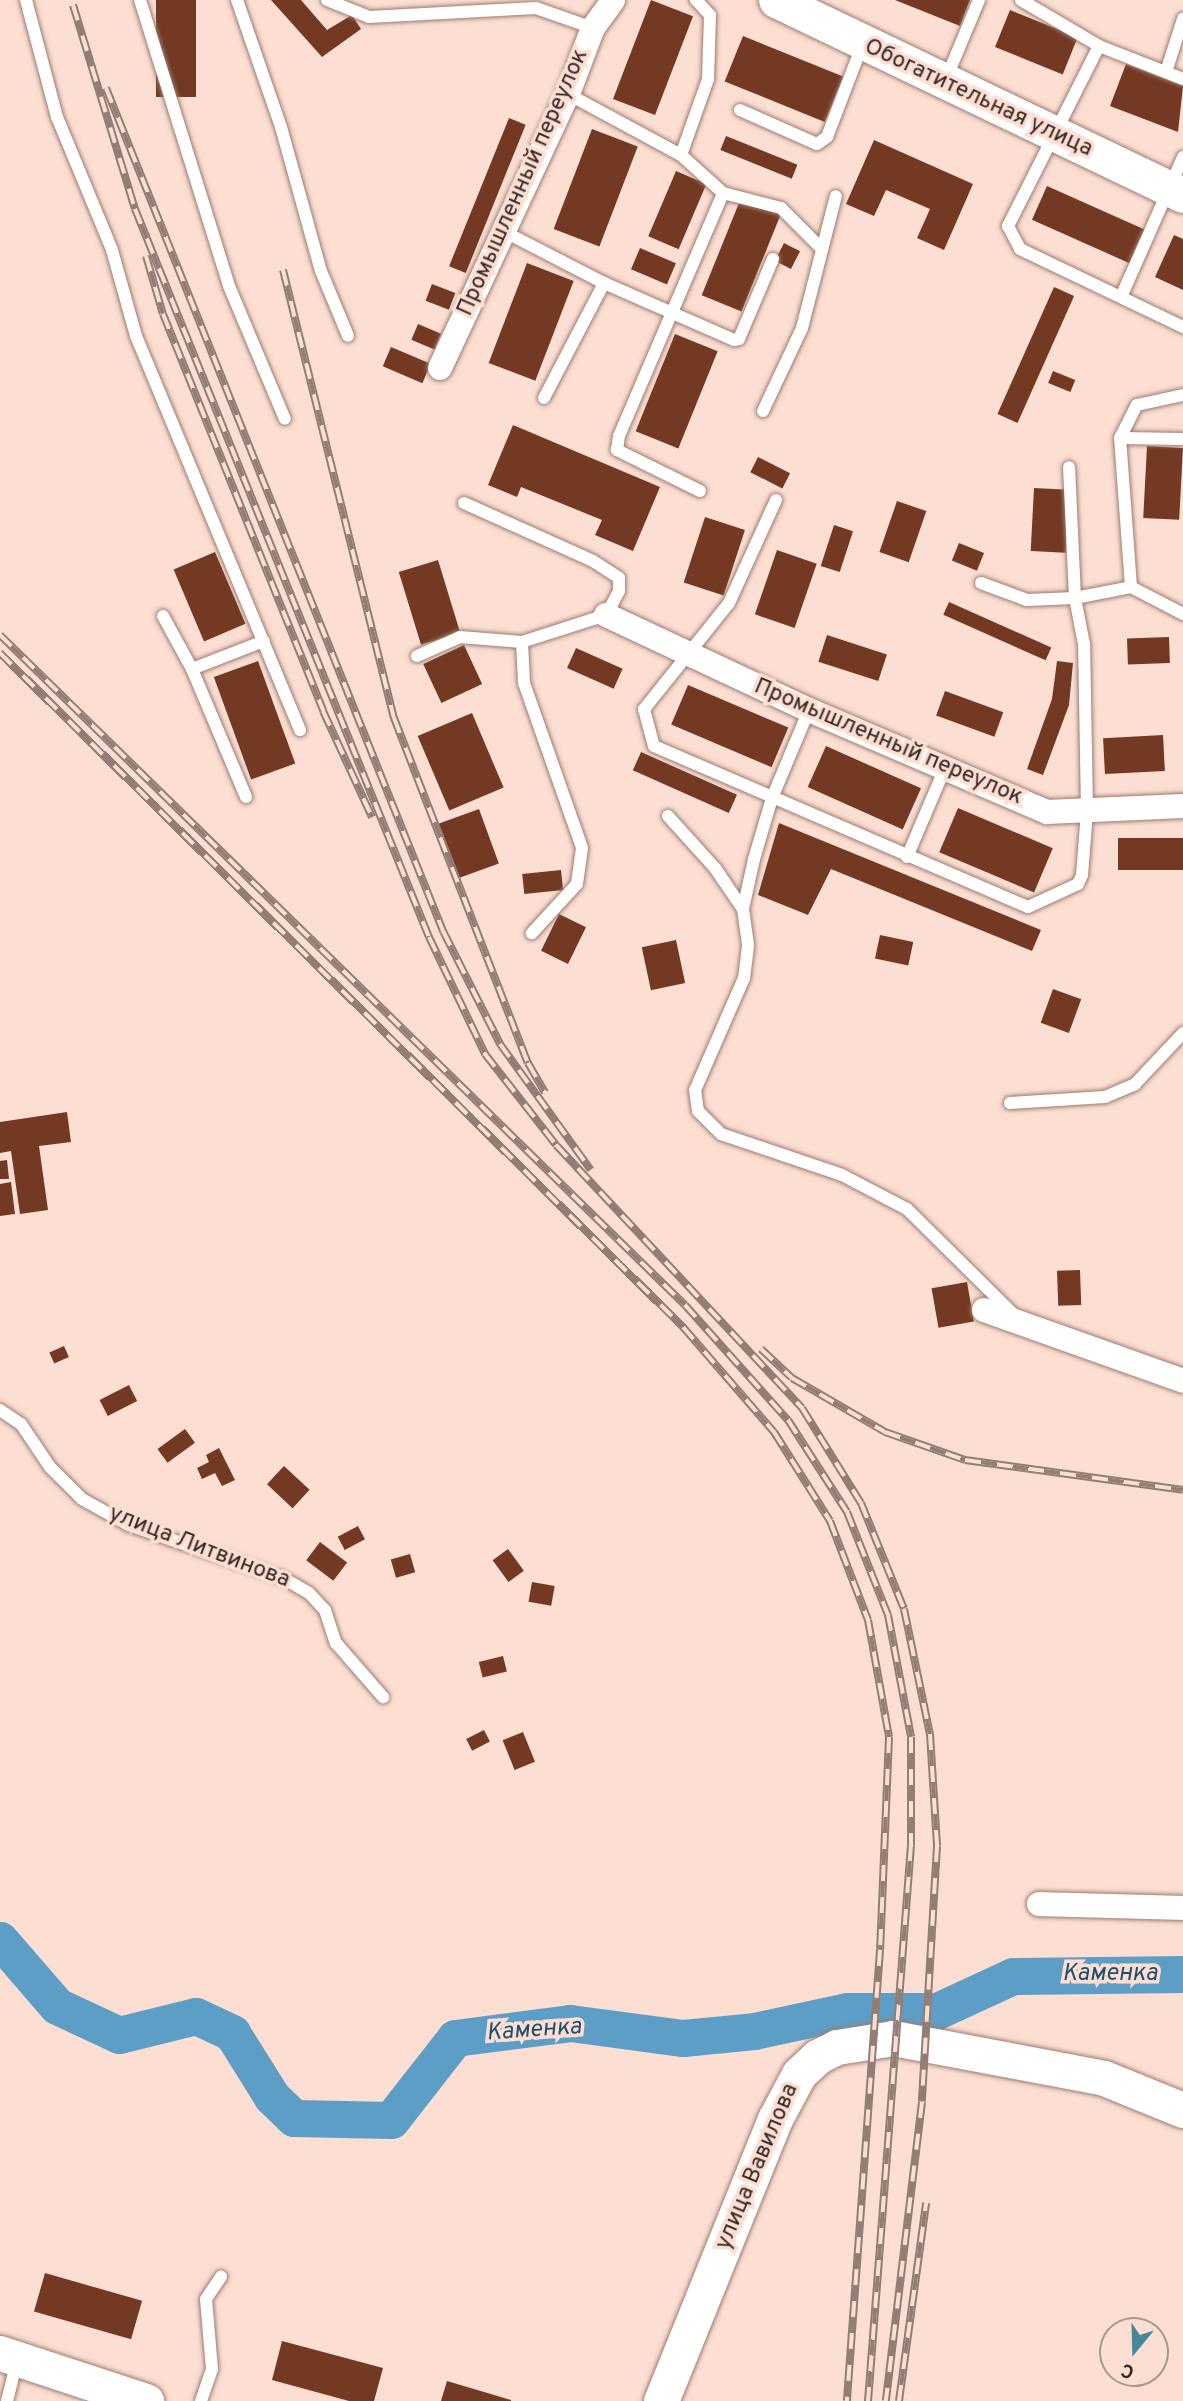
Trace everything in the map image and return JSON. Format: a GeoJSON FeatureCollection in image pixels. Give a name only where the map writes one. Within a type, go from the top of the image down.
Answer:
{"type":"FeatureCollection","features":[{"type":"Feature","properties":{"kind":"main road","name":"Обогатительная улица"},"geometry":{"type":"LineString","coordinates":[[776,0],[810,9],[862,45],[1175,191]]}},
{"type":"Feature","properties":{"kind":"main road","name":"улица Вавилова"},"geometry":{"type":"LineString","coordinates":[[661,2401],[775,2119],[799,2074],[817,2057],[837,2047],[893,2038],[1104,2078],[1183,2110]]}},
{"type":"Feature","properties":{"kind":"main road"},"geometry":{"type":"LineString","coordinates":[[9,2356],[146,2401]]}},
{"type":"Feature","properties":{"kind":"street","name":"Промышленный переулок"},"geometry":{"type":"LineString","coordinates":[[440,369],[568,94],[593,29],[613,0]]}},
{"type":"Feature","properties":{"kind":"street","name":"Промышленный переулок"},"geometry":{"type":"LineString","coordinates":[[606,615],[689,656],[1046,812],[1183,806]]}},
{"type":"Feature","properties":{"kind":"street"},"geometry":{"type":"LineString","coordinates":[[984,1310],[1183,1381]]}},
{"type":"Feature","properties":{"kind":"street"},"geometry":{"type":"LineString","coordinates":[[1039,1904],[1183,1908]]}},
{"type":"Feature","properties":{"kind":"lane"},"geometry":{"type":"LineString","coordinates":[[26,0],[57,117],[113,250],[136,336],[300,730]]}},
{"type":"Feature","properties":{"kind":"lane"},"geometry":{"type":"LineString","coordinates":[[140,0],[229,286],[285,419]]}},
{"type":"Feature","properties":{"kind":"lane"},"geometry":{"type":"LineString","coordinates":[[237,0],[281,127],[321,271],[348,336]]}},
{"type":"Feature","properties":{"kind":"lane"},"geometry":{"type":"LineString","coordinates":[[327,0],[369,17],[536,8],[593,29]]}},
{"type":"Feature","properties":{"kind":"lane"},"geometry":{"type":"LineString","coordinates":[[681,155],[708,79],[710,15],[696,0]]}},
{"type":"Feature","properties":{"kind":"lane"},"geometry":{"type":"LineString","coordinates":[[944,83],[979,0]]}},
{"type":"Feature","properties":{"kind":"lane"},"geometry":{"type":"LineString","coordinates":[[1021,0],[1099,46],[1183,79]]}},
{"type":"Feature","properties":{"kind":"lane"},"geometry":{"type":"LineString","coordinates":[[1166,72],[1183,19]]}},
{"type":"Feature","properties":{"kind":"lane"},"geometry":{"type":"LineString","coordinates":[[740,110],[817,144],[827,137],[862,45]]}},
{"type":"Feature","properties":{"kind":"lane"},"geometry":{"type":"LineString","coordinates":[[1099,46],[1052,134],[1008,226],[1020,249],[1183,327]]}},
{"type":"Feature","properties":{"kind":"lane"},"geometry":{"type":"LineString","coordinates":[[568,94],[681,155],[723,193],[781,208],[820,247]]}},
{"type":"Feature","properties":{"kind":"lane"},"geometry":{"type":"LineString","coordinates":[[1121,297],[1175,191],[1183,156]]}},
{"type":"Feature","properties":{"kind":"lane"},"geometry":{"type":"LineString","coordinates":[[700,491],[617,450],[723,193]]}},
{"type":"Feature","properties":{"kind":"lane"},"geometry":{"type":"LineString","coordinates":[[763,411],[802,328],[820,247],[836,196]]}},
{"type":"Feature","properties":{"kind":"lane"},"geometry":{"type":"LineString","coordinates":[[505,232],[604,283],[738,339],[774,259]]}},
{"type":"Feature","properties":{"kind":"lane"},"geometry":{"type":"LineString","coordinates":[[544,398],[604,283]]}},
{"type":"Feature","properties":{"kind":"lane"},"geometry":{"type":"LineString","coordinates":[[1131,587],[1120,439],[1137,405],[1183,396]]}},
{"type":"Feature","properties":{"kind":"lane"},"geometry":{"type":"LineString","coordinates":[[1120,439],[1183,439]]}},
{"type":"Feature","properties":{"kind":"lane"},"geometry":{"type":"LineString","coordinates":[[776,500],[729,603],[644,709],[654,746],[1028,907],[1037,906],[1078,884],[1087,811],[1084,644],[1075,598],[1069,467]]}},
{"type":"Feature","properties":{"kind":"lane"},"geometry":{"type":"LineString","coordinates":[[418,656],[460,637],[522,642],[606,615],[619,591],[619,578],[593,561],[464,503]]}},
{"type":"Feature","properties":{"kind":"lane"},"geometry":{"type":"LineString","coordinates":[[981,583],[1027,600],[1075,598],[1131,587],[1183,614]]}},
{"type":"Feature","properties":{"kind":"lane"},"geometry":{"type":"LineString","coordinates":[[163,616],[192,669],[246,797]]}},
{"type":"Feature","properties":{"kind":"lane"},"geometry":{"type":"LineString","coordinates":[[192,669],[264,641]]}},
{"type":"Feature","properties":{"kind":"lane"},"geometry":{"type":"LineString","coordinates":[[522,642],[524,683],[582,848],[577,884],[532,933]]}},
{"type":"Feature","properties":{"kind":"lane"},"geometry":{"type":"LineString","coordinates":[[810,710],[772,799],[743,909],[748,946],[744,978],[695,1090],[698,1111],[721,1134],[842,1175],[907,1209],[1024,1326]]}},
{"type":"Feature","properties":{"kind":"lane"},"geometry":{"type":"LineString","coordinates":[[907,856],[944,768]]}},
{"type":"Feature","properties":{"kind":"lane"},"geometry":{"type":"LineString","coordinates":[[668,816],[715,868],[743,909]]}},
{"type":"Feature","properties":{"kind":"lane"},"geometry":{"type":"LineString","coordinates":[[1010,1103],[1105,1097],[1125,1088],[1158,1062],[1183,1033]]}},
{"type":"Feature","properties":{"kind":"lane","name":"улица Литвинова"},"geometry":{"type":"LineString","coordinates":[[0,1410],[21,1424],[50,1467],[82,1499],[129,1525],[284,1578],[309,1593],[326,1610],[336,1643],[383,1697]]}},
{"type":"Feature","properties":{"kind":"lane"},"geometry":{"type":"LineString","coordinates":[[201,2401],[212,2369],[206,2299],[221,2277]]}},
{"type":"Feature","properties":{"kind":"lane"},"geometry":{"type":"LineString","coordinates":[[6,2401],[9,2356]]}},
{"type":"Feature","properties":{"kind":"building"},"geometry":{"type":"Polygon","coordinates":[[[156,0],[196,0],[196,97],[156,97],[156,0]]]}},
{"type":"Feature","properties":{"kind":"building"},"geometry":{"type":"Polygon","coordinates":[[[271,0],[301,0],[327,30],[352,15],[361,29],[322,57],[271,0]]]}},
{"type":"Feature","properties":{"kind":"building"},"geometry":{"type":"Polygon","coordinates":[[[651,0],[693,16],[655,115],[613,99],[651,0]]]}},
{"type":"Feature","properties":{"kind":"building"},"geometry":{"type":"Polygon","coordinates":[[[895,0],[970,0],[960,26],[895,0]]]}},
{"type":"Feature","properties":{"kind":"building"},"geometry":{"type":"Polygon","coordinates":[[[1010,10],[1078,37],[1063,74],[995,47],[1010,10]]]}},
{"type":"Feature","properties":{"kind":"building"},"geometry":{"type":"Polygon","coordinates":[[[743,36],[843,76],[825,122],[725,81],[743,36]]]}},
{"type":"Feature","properties":{"kind":"building"},"geometry":{"type":"Polygon","coordinates":[[[1126,64],[1183,86],[1178,132],[1110,106],[1126,64]]]}},
{"type":"Feature","properties":{"kind":"building"},"geometry":{"type":"Polygon","coordinates":[[[509,118],[526,125],[466,273],[449,266],[509,118]]]}},
{"type":"Feature","properties":{"kind":"building"},"geometry":{"type":"Polygon","coordinates":[[[592,129],[638,147],[599,246],[554,229],[592,129]]]}},
{"type":"Feature","properties":{"kind":"building"},"geometry":{"type":"Polygon","coordinates":[[[726,136],[797,165],[792,179],[720,150],[726,136]]]}},
{"type":"Feature","properties":{"kind":"building"},"geometry":{"type":"Polygon","coordinates":[[[874,140],[973,184],[944,250],[917,238],[930,209],[886,190],[874,216],[846,204],[874,140]]]}},
{"type":"Feature","properties":{"kind":"building"},"geometry":{"type":"Polygon","coordinates":[[[676,171],[706,184],[679,249],[648,236],[676,171]]]}},
{"type":"Feature","properties":{"kind":"building"},"geometry":{"type":"Polygon","coordinates":[[[1047,186],[1146,230],[1131,264],[1032,220],[1047,186]]]}},
{"type":"Feature","properties":{"kind":"building"},"geometry":{"type":"Polygon","coordinates":[[[741,198],[781,214],[742,311],[702,295],[741,198]]]}},
{"type":"Feature","properties":{"kind":"building"},"geometry":{"type":"Polygon","coordinates":[[[1174,235],[1183,239],[1183,290],[1155,277],[1174,235]]]}},
{"type":"Feature","properties":{"kind":"building"},"geometry":{"type":"Polygon","coordinates":[[[784,243],[800,251],[791,269],[775,261],[784,243]]]}},
{"type":"Feature","properties":{"kind":"building"},"geometry":{"type":"Polygon","coordinates":[[[640,248],[676,263],[667,284],[631,269],[640,248]]]}},
{"type":"Feature","properties":{"kind":"building"},"geometry":{"type":"Polygon","coordinates":[[[527,263],[574,281],[535,381],[489,363],[527,263]]]}},
{"type":"Feature","properties":{"kind":"building"},"geometry":{"type":"Polygon","coordinates":[[[432,284],[455,293],[449,310],[426,301],[432,284]]]}},
{"type":"Feature","properties":{"kind":"building"},"geometry":{"type":"Polygon","coordinates":[[[1054,287],[1074,296],[1018,423],[997,414],[1054,287]]]}},
{"type":"Feature","properties":{"kind":"building"},"geometry":{"type":"Polygon","coordinates":[[[418,324],[441,334],[434,349],[411,340],[418,324]]]}},
{"type":"Feature","properties":{"kind":"building"},"geometry":{"type":"Polygon","coordinates":[[[675,334],[718,351],[678,449],[636,431],[675,334]]]}},
{"type":"Feature","properties":{"kind":"building"},"geometry":{"type":"Polygon","coordinates":[[[391,347],[431,364],[422,383],[383,366],[391,347]]]}},
{"type":"Feature","properties":{"kind":"building"},"geometry":{"type":"Polygon","coordinates":[[[1053,371],[1075,380],[1070,392],[1048,383],[1053,371]]]}},
{"type":"Feature","properties":{"kind":"building"},"geometry":{"type":"Polygon","coordinates":[[[513,425],[660,487],[633,551],[595,535],[602,520],[521,487],[517,497],[488,485],[513,425]]]}},
{"type":"Feature","properties":{"kind":"building"},"geometry":{"type":"Polygon","coordinates":[[[1147,446],[1183,448],[1179,520],[1143,518],[1147,446]]]}},
{"type":"Feature","properties":{"kind":"building"},"geometry":{"type":"Polygon","coordinates":[[[758,457],[790,473],[782,488],[750,472],[758,457]]]}},
{"type":"Feature","properties":{"kind":"building"},"geometry":{"type":"Polygon","coordinates":[[[1034,488],[1069,490],[1066,553],[1031,551],[1034,488]]]}},
{"type":"Feature","properties":{"kind":"building"},"geometry":{"type":"Polygon","coordinates":[[[897,501],[926,511],[909,562],[879,552],[897,501]]]}},
{"type":"Feature","properties":{"kind":"building"},"geometry":{"type":"Polygon","coordinates":[[[705,517],[745,530],[724,596],[684,583],[705,517]]]}},
{"type":"Feature","properties":{"kind":"building"},"geometry":{"type":"Polygon","coordinates":[[[834,525],[853,531],[840,572],[821,566],[834,525]]]}},
{"type":"Feature","properties":{"kind":"building"},"geometry":{"type":"Polygon","coordinates":[[[959,543],[984,553],[977,571],[952,561],[959,543]]]}},
{"type":"Feature","properties":{"kind":"building"},"geometry":{"type":"Polygon","coordinates":[[[777,550],[817,564],[795,628],[755,614],[777,550]]]}},
{"type":"Feature","properties":{"kind":"building"},"geometry":{"type":"Polygon","coordinates":[[[215,552],[245,624],[204,641],[174,570],[215,552]]]}},
{"type":"Feature","properties":{"kind":"building"},"geometry":{"type":"Polygon","coordinates":[[[438,560],[460,633],[421,645],[399,572],[438,560]]]}},
{"type":"Feature","properties":{"kind":"building"},"geometry":{"type":"Polygon","coordinates":[[[949,602],[1051,648],[1046,660],[943,615],[949,602]]]}},
{"type":"Feature","properties":{"kind":"building"},"geometry":{"type":"Polygon","coordinates":[[[827,635],[887,654],[878,681],[818,662],[827,635]]]}},
{"type":"Feature","properties":{"kind":"building"},"geometry":{"type":"Polygon","coordinates":[[[1169,637],[1170,663],[1128,664],[1127,638],[1169,637]]]}},
{"type":"Feature","properties":{"kind":"building"},"geometry":{"type":"Polygon","coordinates":[[[464,645],[482,684],[441,703],[423,664],[464,645]]]}},
{"type":"Feature","properties":{"kind":"building"},"geometry":{"type":"Polygon","coordinates":[[[576,648],[623,669],[614,689],[567,668],[576,648]]]}},
{"type":"Feature","properties":{"kind":"building"},"geometry":{"type":"Polygon","coordinates":[[[258,661],[295,763],[251,780],[214,677],[258,661]]]}},
{"type":"Feature","properties":{"kind":"building"},"geometry":{"type":"Polygon","coordinates":[[[1057,661],[1073,663],[1069,705],[1043,775],[1027,769],[1052,699],[1057,661]]]}},
{"type":"Feature","properties":{"kind":"building"},"geometry":{"type":"Polygon","coordinates":[[[688,685],[788,728],[772,767],[671,725],[688,685]]]}},
{"type":"Feature","properties":{"kind":"building"},"geometry":{"type":"Polygon","coordinates":[[[945,691],[1003,712],[994,737],[936,715],[945,691]]]}},
{"type":"Feature","properties":{"kind":"building"},"geometry":{"type":"Polygon","coordinates":[[[472,713],[504,788],[449,811],[418,736],[472,713]]]}},
{"type":"Feature","properties":{"kind":"building"},"geometry":{"type":"Polygon","coordinates":[[[1163,735],[1165,771],[1105,774],[1103,738],[1163,735]]]}},
{"type":"Feature","properties":{"kind":"building"},"geometry":{"type":"Polygon","coordinates":[[[826,746],[921,788],[903,829],[808,787],[826,746]]]}},
{"type":"Feature","properties":{"kind":"building"},"geometry":{"type":"Polygon","coordinates":[[[641,752],[737,795],[729,813],[633,770],[641,752]]]}},
{"type":"Feature","properties":{"kind":"building"},"geometry":{"type":"Polygon","coordinates":[[[958,808],[1053,848],[1034,892],[939,852],[958,808]]]}},
{"type":"Feature","properties":{"kind":"building"},"geometry":{"type":"Polygon","coordinates":[[[479,809],[499,864],[457,879],[438,824],[479,809]]]}},
{"type":"Feature","properties":{"kind":"building"},"geometry":{"type":"Polygon","coordinates":[[[779,823],[1041,930],[1032,951],[831,869],[808,915],[758,895],[779,823]]]}},
{"type":"Feature","properties":{"kind":"building"},"geometry":{"type":"Polygon","coordinates":[[[1118,838],[1183,838],[1183,870],[1118,870],[1118,838]]]}},
{"type":"Feature","properties":{"kind":"building"},"geometry":{"type":"Polygon","coordinates":[[[561,870],[563,890],[524,894],[522,874],[561,870]]]}},
{"type":"Feature","properties":{"kind":"building"},"geometry":{"type":"Polygon","coordinates":[[[559,914],[586,927],[568,964],[541,951],[559,914]]]}},
{"type":"Feature","properties":{"kind":"building"},"geometry":{"type":"Polygon","coordinates":[[[880,935],[913,942],[908,966],[875,958],[880,935]]]}},
{"type":"Feature","properties":{"kind":"building"},"geometry":{"type":"Polygon","coordinates":[[[676,940],[685,983],[651,990],[642,947],[676,940]]]}},
{"type":"Feature","properties":{"kind":"building"},"geometry":{"type":"Polygon","coordinates":[[[1053,989],[1081,999],[1069,1033],[1041,1023],[1053,989]]]}},
{"type":"Feature","properties":{"kind":"building"},"geometry":{"type":"Polygon","coordinates":[[[67,1112],[71,1142],[39,1146],[48,1210],[20,1214],[11,1151],[0,1153],[0,1122],[67,1112]]]}},
{"type":"Feature","properties":{"kind":"building"},"geometry":{"type":"Polygon","coordinates":[[[7,1160],[9,1179],[0,1179],[0,1161],[7,1160]]]}},
{"type":"Feature","properties":{"kind":"building"},"geometry":{"type":"Polygon","coordinates":[[[11,1182],[15,1214],[0,1216],[0,1184],[11,1182]]]}},
{"type":"Feature","properties":{"kind":"building"},"geometry":{"type":"Polygon","coordinates":[[[1080,1270],[1081,1305],[1058,1306],[1057,1271],[1080,1270]]]}},
{"type":"Feature","properties":{"kind":"building"},"geometry":{"type":"Polygon","coordinates":[[[967,1282],[974,1321],[938,1328],[932,1288],[967,1282]]]}},
{"type":"Feature","properties":{"kind":"building"},"geometry":{"type":"Polygon","coordinates":[[[64,1346],[69,1357],[54,1363],[49,1353],[64,1346]]]}},
{"type":"Feature","properties":{"kind":"building"},"geometry":{"type":"Polygon","coordinates":[[[129,1385],[137,1401],[108,1416],[100,1400],[129,1385]]]}},
{"type":"Feature","properties":{"kind":"building"},"geometry":{"type":"Polygon","coordinates":[[[185,1429],[195,1443],[167,1463],[157,1449],[185,1429]]]}},
{"type":"Feature","properties":{"kind":"building"},"geometry":{"type":"Polygon","coordinates":[[[219,1448],[235,1480],[222,1486],[215,1473],[202,1479],[197,1468],[209,1462],[206,1455],[219,1448]]]}},
{"type":"Feature","properties":{"kind":"building"},"geometry":{"type":"Polygon","coordinates":[[[284,1466],[310,1490],[293,1508],[267,1484],[284,1466]]]}},
{"type":"Feature","properties":{"kind":"building"},"geometry":{"type":"Polygon","coordinates":[[[358,1526],[365,1539],[345,1550],[338,1537],[358,1526]]]}},
{"type":"Feature","properties":{"kind":"building"},"geometry":{"type":"Polygon","coordinates":[[[320,1542],[347,1562],[333,1581],[306,1560],[320,1542]]]}},
{"type":"Feature","properties":{"kind":"building"},"geometry":{"type":"Polygon","coordinates":[[[508,1549],[524,1571],[508,1582],[493,1560],[508,1549]]]}},
{"type":"Feature","properties":{"kind":"building"},"geometry":{"type":"Polygon","coordinates":[[[410,1554],[415,1572],[396,1578],[391,1560],[410,1554]]]}},
{"type":"Feature","properties":{"kind":"building"},"geometry":{"type":"Polygon","coordinates":[[[532,1582],[555,1586],[551,1606],[529,1602],[532,1582]]]}},
{"type":"Feature","properties":{"kind":"building"},"geometry":{"type":"Polygon","coordinates":[[[503,1656],[507,1672],[483,1678],[479,1662],[503,1656]]]}},
{"type":"Feature","properties":{"kind":"building"},"geometry":{"type":"Polygon","coordinates":[[[484,1730],[490,1742],[472,1751],[466,1739],[484,1730]]]}},
{"type":"Feature","properties":{"kind":"building"},"geometry":{"type":"Polygon","coordinates":[[[523,1732],[535,1762],[515,1770],[503,1740],[523,1732]]]}},
{"type":"Feature","properties":{"kind":"building"},"geometry":{"type":"Polygon","coordinates":[[[45,2273],[142,2301],[131,2339],[34,2311],[45,2273]]]}},
{"type":"Feature","properties":{"kind":"building"},"geometry":{"type":"Polygon","coordinates":[[[282,2341],[383,2368],[374,2401],[349,2401],[272,2380],[282,2341]]]}},
{"type":"Feature","properties":{"kind":"building"},"geometry":{"type":"Polygon","coordinates":[[[447,2381],[511,2400],[511,2401],[441,2401],[447,2381]]]}},
{"type":"Feature","properties":{"kind":"waterway","name":"Каменка"},"geometry":{"type":"LineString","coordinates":[[0,1940],[57,2006],[119,2035],[196,2016],[232,2033],[272,2097],[294,2118],[391,2120],[455,2038],[570,2023],[683,2038],[754,2031],[847,2011],[937,2011],[1013,1976],[1183,1974]]}},
{"type":"Feature","properties":{"kind":"railway"},"geometry":{"type":"LineString","coordinates":[[73,5],[135,209],[429,937],[485,1054],[556,1145],[802,1408],[861,1503],[904,1609],[930,1734],[937,1846],[922,2102],[886,2401]]}},
{"type":"Feature","properties":{"kind":"railway"},"geometry":{"type":"LineString","coordinates":[[106,88],[443,931],[500,1044],[591,1170]]}},
{"type":"Feature","properties":{"kind":"railway"},"geometry":{"type":"LineString","coordinates":[[146,256],[163,314],[323,711],[372,817]]}},
{"type":"Feature","properties":{"kind":"railway"},"geometry":{"type":"LineString","coordinates":[[283,270],[394,718],[528,1063],[545,1092]]}},
{"type":"Feature","properties":{"kind":"railway"},"geometry":{"type":"LineString","coordinates":[[0,635],[685,1305],[788,1420],[847,1512],[888,1615],[911,1737],[911,1845],[868,2401]]}},
{"type":"Feature","properties":{"kind":"railway"},"geometry":{"type":"LineString","coordinates":[[0,653],[683,1327],[774,1432],[830,1521],[868,1620],[889,1737],[880,1950],[847,2401]]}},
{"type":"Feature","properties":{"kind":"railway"},"geometry":{"type":"LineString","coordinates":[[761,1349],[792,1378],[885,1432],[965,1460],[1183,1490]]}},
{"type":"Feature","properties":{"kind":"railway"},"geometry":{"type":"LineString","coordinates":[[899,2401],[926,2203]]}}]}
